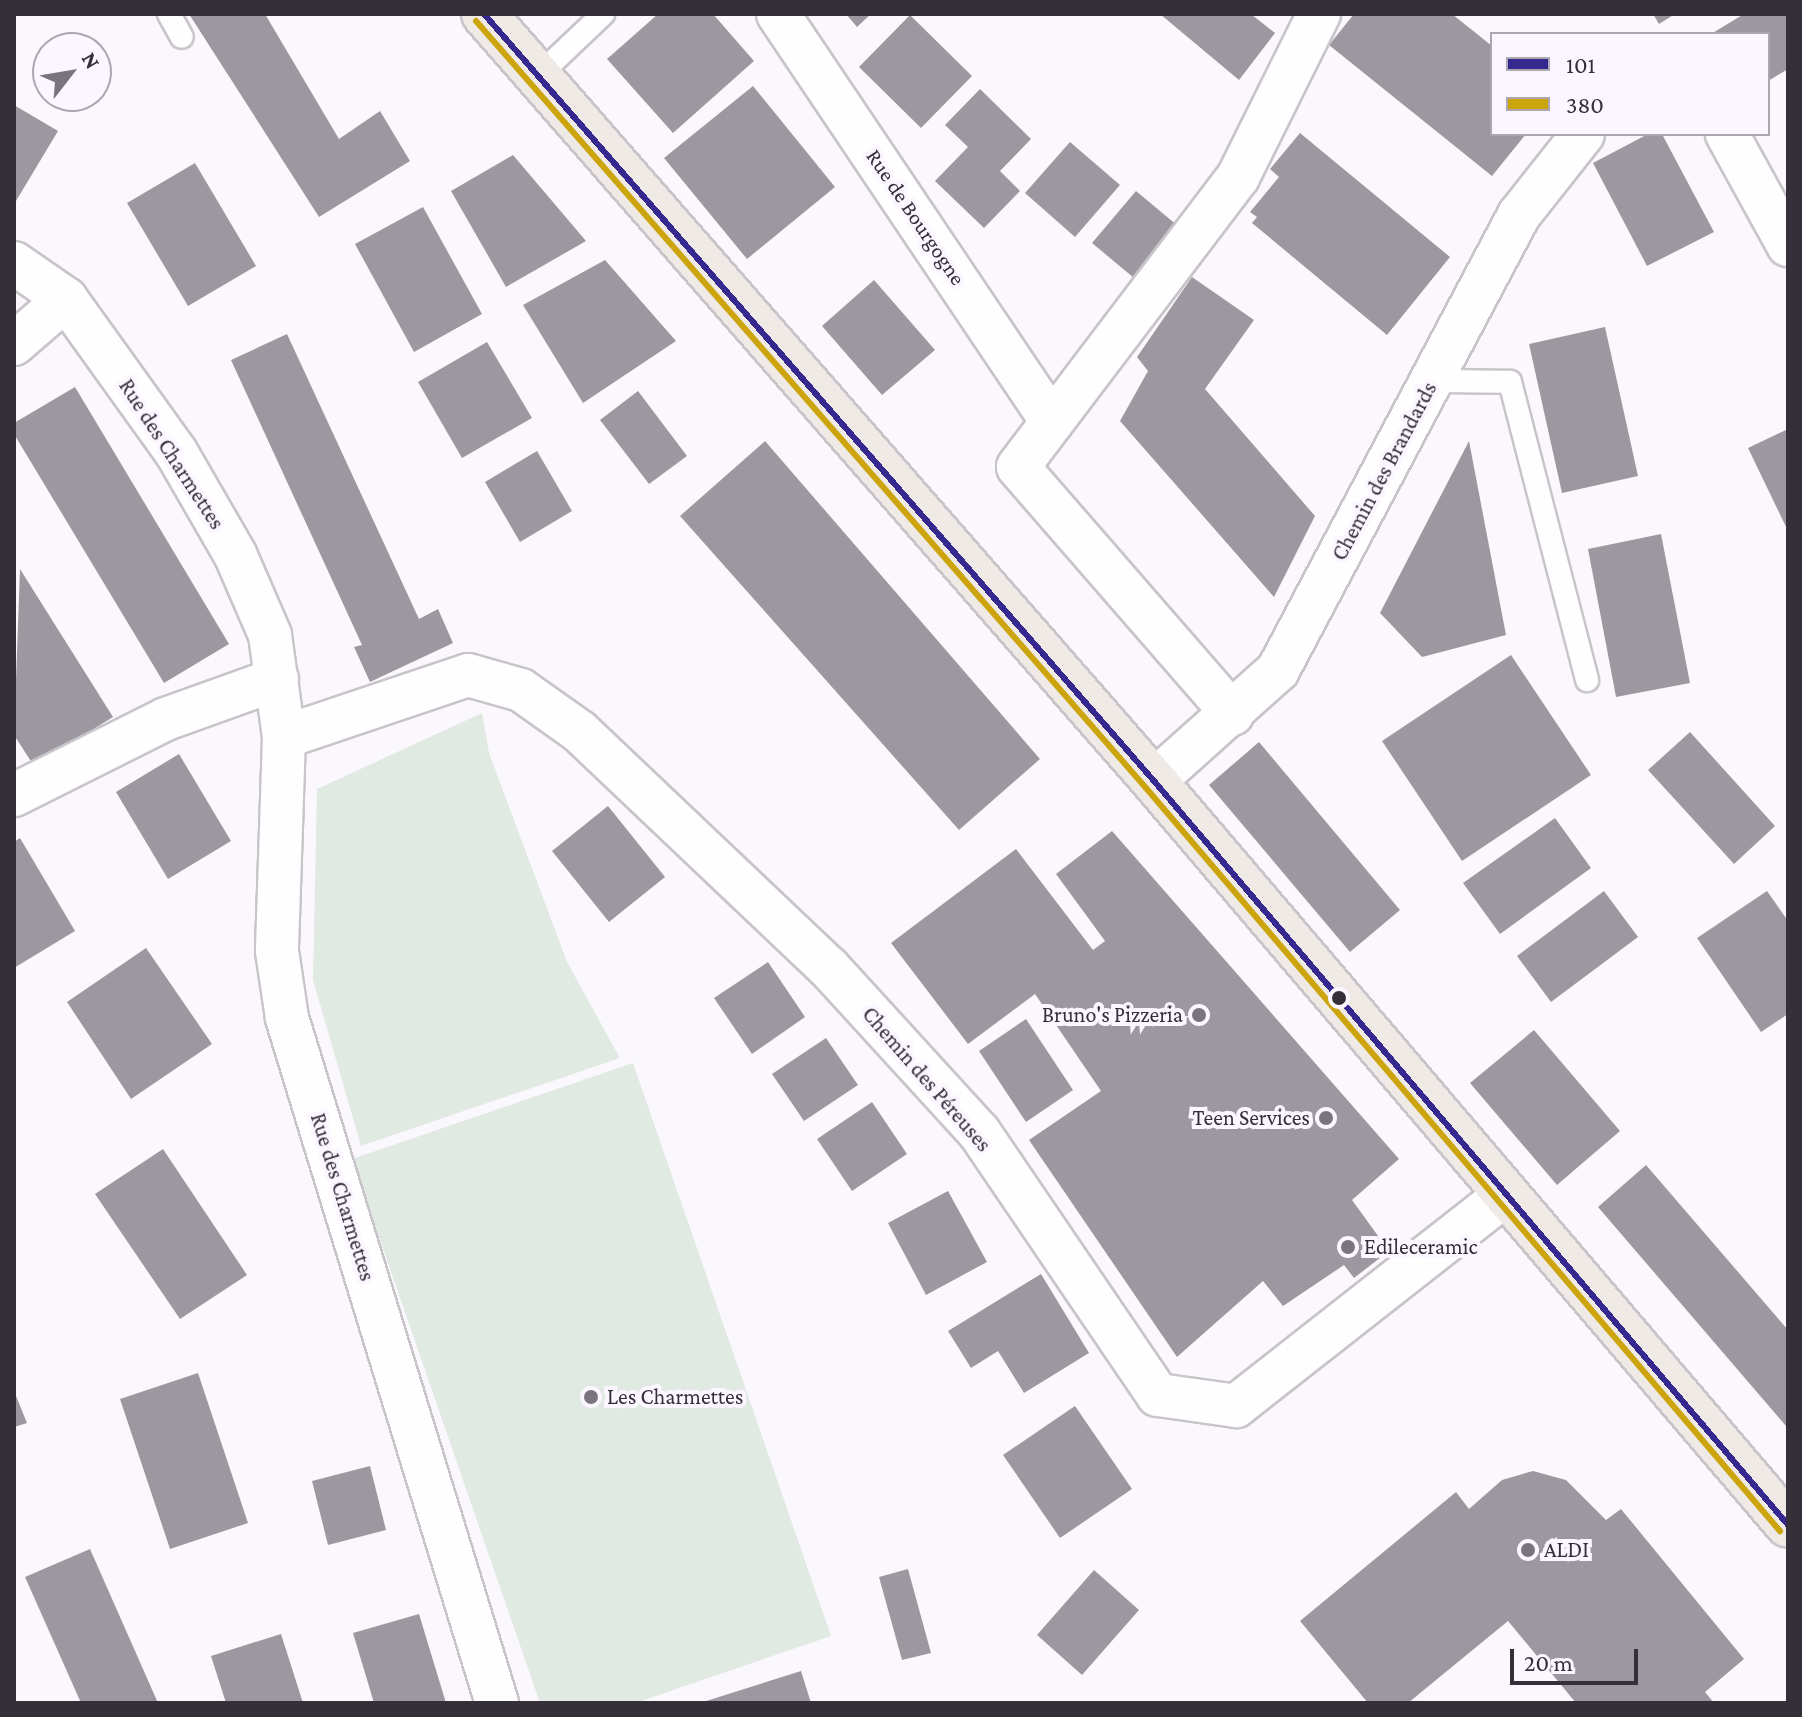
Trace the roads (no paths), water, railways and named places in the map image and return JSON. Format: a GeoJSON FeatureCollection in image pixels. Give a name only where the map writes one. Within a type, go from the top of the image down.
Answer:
{"type":"FeatureCollection","features":[{"type":"Feature","properties":{"kind":"main road"},"geometry":{"type":"LineString","coordinates":[[484,14],[1154,781],[1788,1525]]}},
{"type":"Feature","properties":{"kind":"street","name":"Rue de Bourgogne"},"geometry":{"type":"LineString","coordinates":[[778,14],[1052,422]]}},
{"type":"Feature","properties":{"kind":"street"},"geometry":{"type":"LineString","coordinates":[[1233,714],[1018,467],[1238,177],[1319,14]]}},
{"type":"Feature","properties":{"kind":"street","name":"Chemin des Brandards"},"geometry":{"type":"LineString","coordinates":[[1154,781],[1233,714],[1278,670],[1519,215],[1581,136]]}},
{"type":"Feature","properties":{"kind":"street"},"geometry":{"type":"LineString","coordinates":[[1728,136],[1788,245]]}},
{"type":"Feature","properties":{"kind":"street","name":"Rue des Charmettes"},"geometry":{"type":"LineString","coordinates":[[14,263],[66,299],[176,452],[235,554],[270,635],[284,737],[277,951],[287,1018],[497,1703]]}},
{"type":"Feature","properties":{"kind":"street"},"geometry":{"type":"LineString","coordinates":[[14,344],[66,299]]}},
{"type":"Feature","properties":{"kind":"street","name":"Chemin des Péreuses"},"geometry":{"type":"LineString","coordinates":[[284,737],[468,675],[521,690],[580,732],[829,968],[979,1132],[1158,1395],[1236,1406],[1505,1195]]}},
{"type":"Feature","properties":{"kind":"street"},"geometry":{"type":"LineString","coordinates":[[14,795],[166,719],[277,679]]}},
{"type":"Feature","properties":{"kind":"lane"},"geometry":{"type":"LineString","coordinates":[[169,14],[182,37]]}},
{"type":"Feature","properties":{"kind":"lane"},"geometry":{"type":"LineString","coordinates":[[538,76],[603,14]]}},
{"type":"Feature","properties":{"kind":"lane"},"geometry":{"type":"LineString","coordinates":[[1432,381],[1510,382],[1587,680]]}},
{"type":"Feature","properties":{"kind":"place","name":"Bruno's Pizzeria"},"geometry":{"type":"Point","coordinates":[1199,1015]}},
{"type":"Feature","properties":{"kind":"place","name":"Teen Services"},"geometry":{"type":"Point","coordinates":[1326,1118]}},
{"type":"Feature","properties":{"kind":"place","name":"Edileceramic"},"geometry":{"type":"Point","coordinates":[1348,1247]}},
{"type":"Feature","properties":{"kind":"place","name":"Les Charmettes"},"geometry":{"type":"Point","coordinates":[591,1397]}},
{"type":"Feature","properties":{"kind":"place","name":"ALDI"},"geometry":{"type":"Point","coordinates":[1528,1550]}}]}
